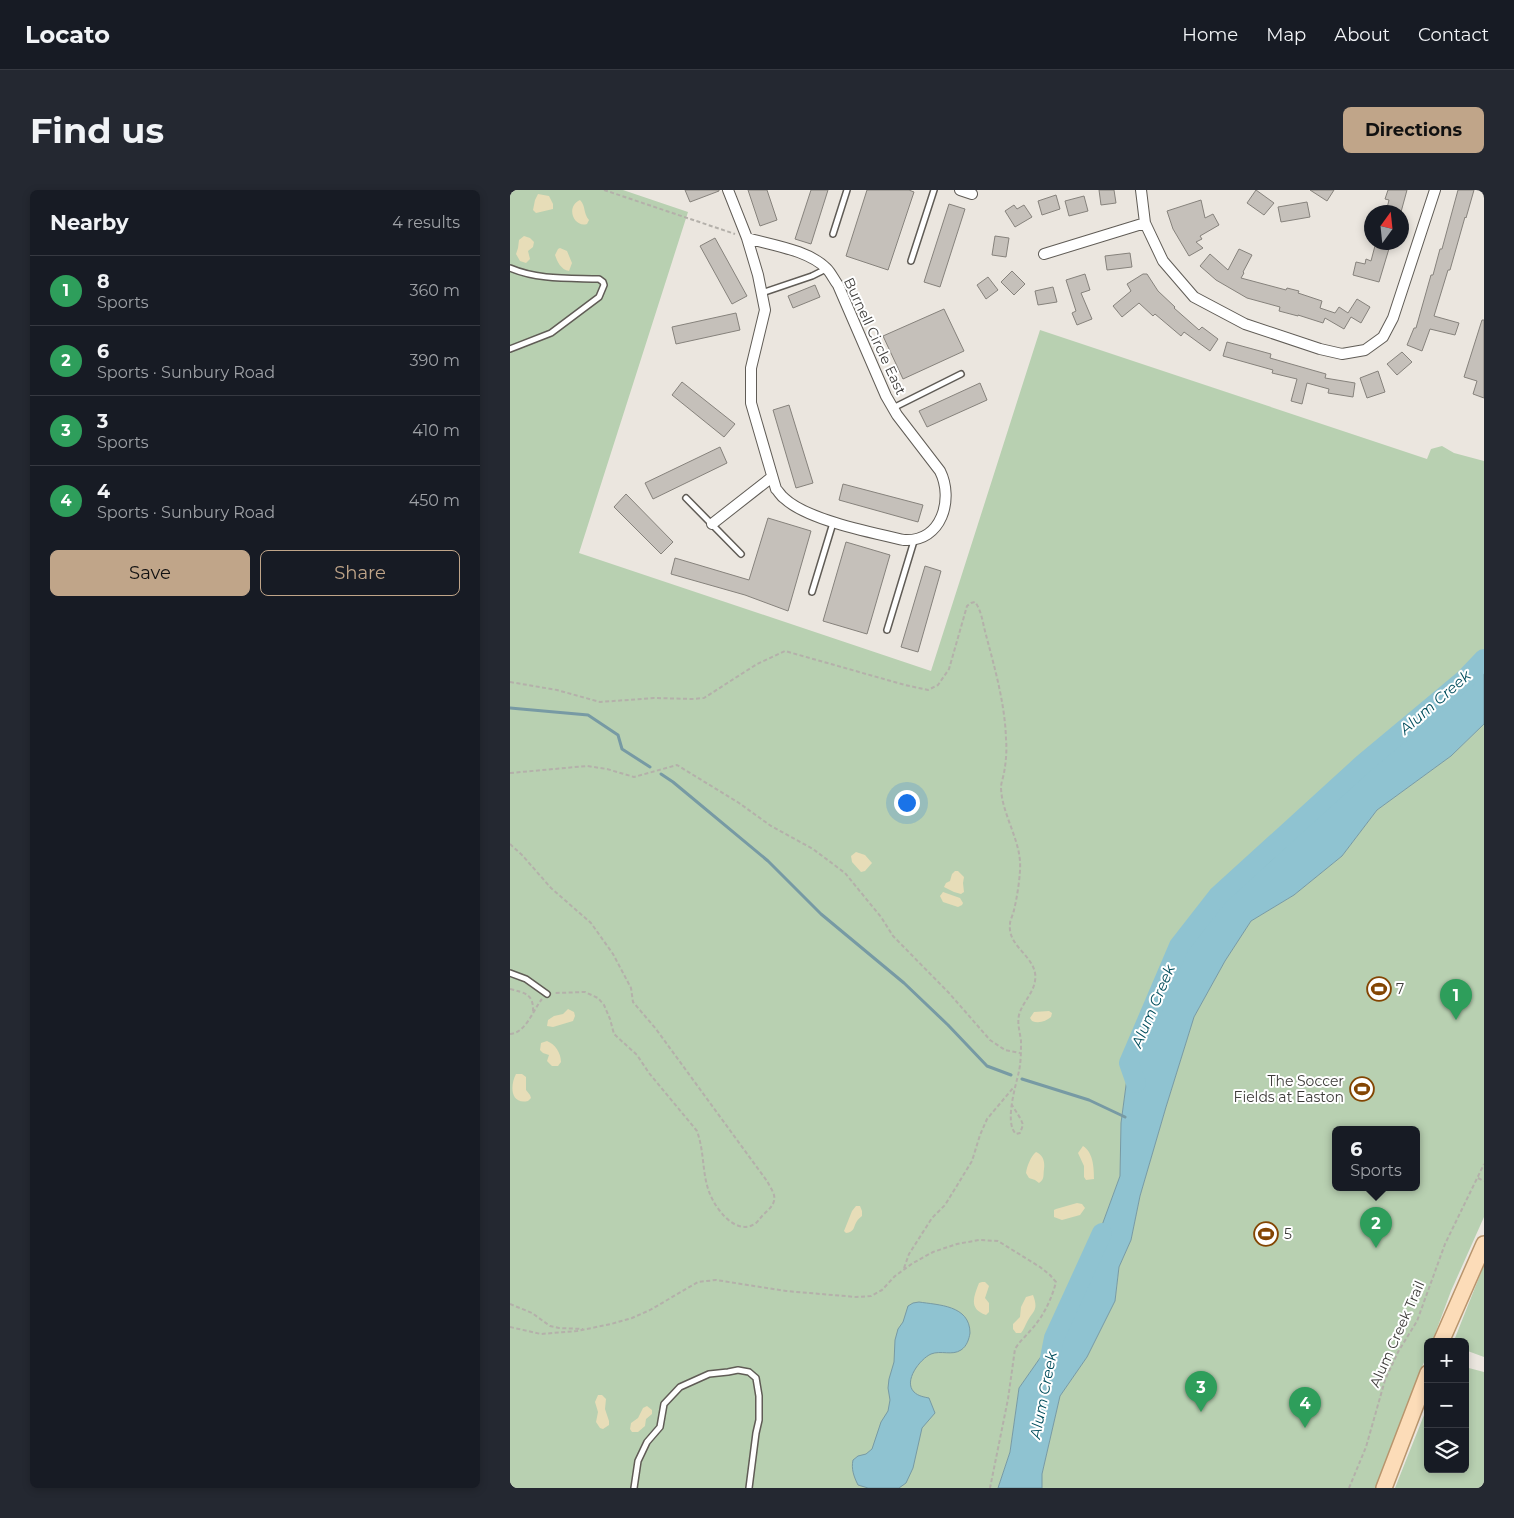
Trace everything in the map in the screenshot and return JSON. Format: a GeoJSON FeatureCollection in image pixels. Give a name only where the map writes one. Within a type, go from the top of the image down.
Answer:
{"type":"FeatureCollection","features":[{"type":"Feature","properties":{"kind":"main road"},"geometry":{"type":"LineString","coordinates":[[1443,1338],[1484,1244]]}},
{"type":"Feature","properties":{"kind":"main road"},"geometry":{"type":"LineString","coordinates":[[1384,1488],[1425,1383]]}},
{"type":"Feature","properties":{"kind":"street"},"geometry":{"type":"LineString","coordinates":[[728,190],[747,238],[758,275],[765,310],[751,368],[750,403],[776,489],[784,499],[803,510],[833,522],[904,540],[918,539]]}},
{"type":"Feature","properties":{"kind":"street"},"geometry":{"type":"LineString","coordinates":[[960,190],[972,194]]}},
{"type":"Feature","properties":{"kind":"street"},"geometry":{"type":"LineString","coordinates":[[1141,190],[1145,223],[1163,261],[1194,297],[1246,324],[1320,349],[1342,354],[1365,350],[1383,337],[1393,318],[1434,190]]}},
{"type":"Feature","properties":{"kind":"street"},"geometry":{"type":"LineString","coordinates":[[1044,254],[1145,223]]}},
{"type":"Feature","properties":{"kind":"street","name":"Burnell Circle East"},"geometry":{"type":"LineString","coordinates":[[747,238],[813,258],[827,268],[838,285],[886,396],[940,471],[944,480],[946,490],[940,522],[934,529],[918,539]]}},
{"type":"Feature","properties":{"kind":"street"},"geometry":{"type":"LineString","coordinates":[[712,524],[772,477]]}},
{"type":"Feature","properties":{"kind":"lane"},"geometry":{"type":"LineString","coordinates":[[833,234],[847,190]]}},
{"type":"Feature","properties":{"kind":"lane"},"geometry":{"type":"LineString","coordinates":[[911,261],[934,190]]}},
{"type":"Feature","properties":{"kind":"lane"},"geometry":{"type":"LineString","coordinates":[[510,268],[522,273],[555,278],[598,279],[604,285],[599,297],[551,333],[510,349]]}},
{"type":"Feature","properties":{"kind":"lane"},"geometry":{"type":"LineString","coordinates":[[762,293],[812,276],[827,268]]}},
{"type":"Feature","properties":{"kind":"lane"},"geometry":{"type":"LineString","coordinates":[[893,408],[962,374]]}},
{"type":"Feature","properties":{"kind":"lane"},"geometry":{"type":"LineString","coordinates":[[686,498],[741,554]]}},
{"type":"Feature","properties":{"kind":"lane"},"geometry":{"type":"LineString","coordinates":[[812,592],[833,522]]}},
{"type":"Feature","properties":{"kind":"lane"},"geometry":{"type":"LineString","coordinates":[[887,630],[918,539]]}},
{"type":"Feature","properties":{"kind":"lane"},"geometry":{"type":"LineString","coordinates":[[510,973],[526,979],[547,994]]}},
{"type":"Feature","properties":{"kind":"lane"},"geometry":{"type":"LineString","coordinates":[[634,1488],[638,1461],[647,1442],[660,1427],[664,1404],[680,1387],[709,1374],[738,1370],[749,1372],[756,1378],[760,1396],[759,1420],[749,1488]]}},
{"type":"Feature","properties":{"kind":"path"},"geometry":{"type":"LineString","coordinates":[[604,190],[747,238]]}},
{"type":"Feature","properties":{"kind":"path"},"geometry":{"type":"LineString","coordinates":[[510,682],[557,690],[600,702],[646,699],[692,700],[704,698],[757,664],[785,651],[896,683],[928,690],[938,685],[949,669],[967,606],[975,602],[978,605],[999,686],[1006,738],[1006,756],[1001,786],[1020,862],[1010,933],[1013,942],[1033,966],[1036,978],[1034,987],[1020,1014],[1018,1028],[1020,1039],[1019,1070],[1014,1086],[1012,1105],[1011,1122],[1012,1130],[1016,1134],[1020,1133],[1023,1125],[1021,1118],[1012,1105]]}},
{"type":"Feature","properties":{"kind":"path"},"geometry":{"type":"LineString","coordinates":[[510,773],[587,766],[607,769],[634,777],[677,764],[739,803],[771,826],[813,849],[846,873],[881,917],[893,936],[949,993],[990,1040],[1005,1050],[1020,1053]]}},
{"type":"Feature","properties":{"kind":"path"},"geometry":{"type":"LineString","coordinates":[[510,844],[551,888],[591,923],[613,954],[631,988],[633,1002],[656,1029],[767,1181],[774,1195],[772,1207],[754,1224],[747,1227],[740,1227],[730,1223],[720,1212],[709,1195],[705,1181],[697,1131],[649,1073],[637,1055],[614,1034],[604,1005],[598,998],[586,992],[547,994],[522,1029],[516,1034],[510,1034]]}},
{"type":"Feature","properties":{"kind":"path"},"geometry":{"type":"LineString","coordinates":[[510,989],[527,994],[531,998],[533,1012]]}},
{"type":"Feature","properties":{"kind":"path"},"geometry":{"type":"LineString","coordinates":[[904,1270],[909,1254],[972,1161],[987,1119],[1014,1086]]}},
{"type":"Feature","properties":{"kind":"path","name":"Alum Creek Trail"},"geometry":{"type":"LineString","coordinates":[[1349,1488],[1366,1447],[1385,1380],[1398,1352],[1417,1321],[1444,1244],[1484,1164]]}},
{"type":"Feature","properties":{"kind":"path"},"geometry":{"type":"LineString","coordinates":[[1478,1178],[1484,1181]]}},
{"type":"Feature","properties":{"kind":"path"},"geometry":{"type":"LineString","coordinates":[[510,1327],[541,1334],[585,1330],[632,1318],[650,1310],[698,1282],[716,1280],[786,1291],[856,1297],[871,1296],[882,1290],[895,1276],[933,1252],[957,1244],[979,1240],[998,1241],[1050,1274],[1056,1282],[1052,1297],[1040,1319],[1015,1349],[1008,1400],[990,1488]]}},
{"type":"Feature","properties":{"kind":"path"},"geometry":{"type":"LineString","coordinates":[[510,1304],[532,1313],[550,1326],[585,1330]]}},
{"type":"Feature","properties":{"kind":"green space"},"geometry":{"type":"Polygon","coordinates":[[[510,190],[623,190],[688,212],[579,553],[931,671],[1040,330],[1427,459],[1431,449],[1442,446],[1454,453],[1484,461],[1484,659],[1465,679],[1363,764],[1346,791],[1268,863],[1218,896],[1129,1063],[1121,1123],[1120,1176],[1090,1258],[1054,1338],[1019,1388],[1010,1452],[998,1488],[510,1488],[510,190]]]}},
{"type":"Feature","properties":{"kind":"green space","name":"The Soccer Fields at Easton"},"geometry":{"type":"Polygon","coordinates":[[[1484,724],[1484,1217],[1451,1291],[1433,1338],[1424,1338],[1424,1362],[1393,1441],[1378,1488],[1042,1488],[1042,1474],[1060,1396],[1087,1357],[1115,1301],[1119,1267],[1131,1240],[1140,1196],[1194,1017],[1225,961],[1251,921],[1294,895],[1342,856],[1377,810],[1451,756],[1484,724]]]}},
{"type":"Feature","properties":{"kind":"green space"},"geometry":{"type":"Polygon","coordinates":[[[1484,1265],[1484,1357],[1469,1351],[1469,1338],[1455,1338],[1484,1265]]]}},
{"type":"Feature","properties":{"kind":"green space"},"geometry":{"type":"Polygon","coordinates":[[[1469,1368],[1484,1372],[1484,1488],[1395,1488],[1424,1415],[1424,1473],[1469,1473],[1469,1368]]]}},
{"type":"Feature","properties":{"kind":"sand"},"geometry":{"type":"Polygon","coordinates":[[[538,194],[549,196],[553,209],[536,213],[533,210],[538,194]]]}},
{"type":"Feature","properties":{"kind":"sand"},"geometry":{"type":"Polygon","coordinates":[[[580,200],[589,220],[587,224],[578,223],[573,216],[573,207],[580,200]]]}},
{"type":"Feature","properties":{"kind":"sand"},"geometry":{"type":"Polygon","coordinates":[[[524,236],[534,242],[533,247],[528,251],[530,259],[526,263],[520,261],[516,254],[519,240],[524,236]]]}},
{"type":"Feature","properties":{"kind":"sand"},"geometry":{"type":"Polygon","coordinates":[[[560,248],[567,251],[572,263],[569,271],[562,267],[555,255],[560,248]]]}},
{"type":"Feature","properties":{"kind":"sand"},"geometry":{"type":"Polygon","coordinates":[[[856,852],[865,855],[872,863],[865,871],[861,872],[852,862],[851,856],[856,852]]]}},
{"type":"Feature","properties":{"kind":"sand"},"geometry":{"type":"Polygon","coordinates":[[[955,871],[958,871],[964,877],[964,892],[961,894],[944,887],[950,881],[955,871]]]}},
{"type":"Feature","properties":{"kind":"sand"},"geometry":{"type":"Polygon","coordinates":[[[943,892],[960,898],[963,903],[962,905],[958,907],[943,902],[940,896],[943,892]]]}},
{"type":"Feature","properties":{"kind":"sand"},"geometry":{"type":"Polygon","coordinates":[[[568,1009],[574,1012],[573,1021],[553,1027],[547,1026],[548,1020],[563,1014],[568,1009]]]}},
{"type":"Feature","properties":{"kind":"sand"},"geometry":{"type":"Polygon","coordinates":[[[1049,1011],[1052,1013],[1051,1017],[1045,1021],[1035,1022],[1030,1018],[1034,1012],[1049,1011]]]}},
{"type":"Feature","properties":{"kind":"sand"},"geometry":{"type":"Polygon","coordinates":[[[547,1041],[553,1044],[559,1052],[561,1062],[558,1066],[552,1066],[547,1061],[549,1055],[540,1050],[541,1043],[547,1041]]]}},
{"type":"Feature","properties":{"kind":"sand"},"geometry":{"type":"Polygon","coordinates":[[[516,1074],[522,1074],[526,1077],[526,1090],[531,1098],[528,1101],[518,1100],[513,1093],[512,1088],[516,1074]]]}},
{"type":"Feature","properties":{"kind":"sand"},"geometry":{"type":"Polygon","coordinates":[[[1083,1146],[1091,1156],[1094,1179],[1086,1180],[1084,1177],[1084,1166],[1078,1153],[1083,1146]]]}},
{"type":"Feature","properties":{"kind":"sand"},"geometry":{"type":"Polygon","coordinates":[[[1036,1152],[1042,1157],[1044,1163],[1043,1178],[1039,1183],[1029,1178],[1026,1173],[1032,1156],[1036,1152]]]}},
{"type":"Feature","properties":{"kind":"sand"},"geometry":{"type":"Polygon","coordinates":[[[1077,1203],[1082,1204],[1085,1208],[1080,1215],[1062,1220],[1054,1217],[1054,1210],[1077,1203]]]}},
{"type":"Feature","properties":{"kind":"sand"},"geometry":{"type":"Polygon","coordinates":[[[856,1206],[860,1206],[862,1216],[857,1220],[852,1230],[846,1233],[844,1231],[856,1206]]]}},
{"type":"Feature","properties":{"kind":"sand"},"geometry":{"type":"Polygon","coordinates":[[[982,1282],[989,1286],[985,1298],[989,1303],[989,1312],[986,1315],[977,1309],[974,1302],[979,1283],[982,1282]]]}},
{"type":"Feature","properties":{"kind":"sand"},"geometry":{"type":"Polygon","coordinates":[[[1033,1295],[1034,1310],[1021,1333],[1016,1333],[1013,1329],[1013,1324],[1020,1317],[1021,1307],[1026,1297],[1033,1295]]]}},
{"type":"Feature","properties":{"kind":"sand"},"geometry":{"type":"Polygon","coordinates":[[[598,1395],[602,1395],[606,1399],[605,1409],[609,1421],[609,1425],[603,1429],[596,1422],[598,1412],[595,1402],[598,1395]]]}},
{"type":"Feature","properties":{"kind":"sand"},"geometry":{"type":"Polygon","coordinates":[[[647,1406],[652,1410],[652,1414],[646,1419],[645,1426],[638,1432],[632,1432],[630,1429],[631,1423],[638,1418],[643,1408],[647,1406]]]}},
{"type":"Feature","properties":{"kind":"water"},"geometry":{"type":"Polygon","coordinates":[[[1484,659],[1484,724],[1451,756],[1377,810],[1342,856],[1294,895],[1251,921],[1225,961],[1194,1017],[1140,1196],[1131,1240],[1119,1267],[1115,1301],[1087,1357],[1060,1396],[1042,1474],[1042,1488],[998,1488],[1010,1452],[1019,1388],[1054,1338],[1090,1258],[1120,1176],[1121,1123],[1129,1063],[1179,946],[1218,896],[1268,863],[1346,791],[1363,764],[1465,679],[1484,659]]]}},
{"type":"Feature","properties":{"kind":"water"},"geometry":{"type":"Polygon","coordinates":[[[919,1302],[952,1308],[959,1312],[969,1324],[970,1333],[968,1340],[965,1346],[958,1352],[931,1354],[922,1360],[914,1371],[910,1382],[911,1387],[914,1392],[929,1398],[935,1413],[922,1428],[913,1468],[906,1483],[899,1488],[868,1488],[858,1485],[853,1473],[853,1460],[872,1449],[881,1422],[888,1411],[890,1400],[889,1379],[894,1362],[895,1340],[898,1329],[903,1322],[908,1306],[919,1302]]]}},
{"type":"Feature","properties":{"kind":"building"},"geometry":{"type":"Polygon","coordinates":[[[685,190],[719,190],[719,191],[690,202],[685,190]]]}},
{"type":"Feature","properties":{"kind":"building"},"geometry":{"type":"Polygon","coordinates":[[[748,190],[767,190],[777,220],[760,226],[748,190]]]}},
{"type":"Feature","properties":{"kind":"building"},"geometry":{"type":"Polygon","coordinates":[[[811,190],[828,190],[811,244],[795,239],[811,190]]]}},
{"type":"Feature","properties":{"kind":"building"},"geometry":{"type":"Polygon","coordinates":[[[867,190],[909,190],[914,192],[888,270],[846,256],[867,190]]]}},
{"type":"Feature","properties":{"kind":"building"},"geometry":{"type":"Polygon","coordinates":[[[1099,190],[1114,190],[1116,203],[1101,205],[1099,190]]]}},
{"type":"Feature","properties":{"kind":"building"},"geometry":{"type":"Polygon","coordinates":[[[1256,190],[1274,203],[1264,215],[1247,203],[1256,190]]]}},
{"type":"Feature","properties":{"kind":"building"},"geometry":{"type":"Polygon","coordinates":[[[1310,190],[1334,190],[1327,201],[1310,190]]]}},
{"type":"Feature","properties":{"kind":"building"},"geometry":{"type":"Polygon","coordinates":[[[1388,190],[1407,190],[1403,205],[1388,205],[1389,200],[1385,199],[1388,190]]]}},
{"type":"Feature","properties":{"kind":"building"},"geometry":{"type":"Polygon","coordinates":[[[1458,190],[1474,190],[1434,316],[1459,323],[1455,335],[1430,329],[1422,351],[1407,345],[1414,328],[1416,328],[1431,275],[1433,275],[1440,249],[1442,249],[1458,190]]]}},
{"type":"Feature","properties":{"kind":"building"},"geometry":{"type":"Polygon","coordinates":[[[1056,195],[1060,209],[1042,215],[1038,201],[1056,195]]]}},
{"type":"Feature","properties":{"kind":"building"},"geometry":{"type":"Polygon","coordinates":[[[1084,196],[1088,211],[1069,216],[1065,201],[1084,196]]]}},
{"type":"Feature","properties":{"kind":"building"},"geometry":{"type":"Polygon","coordinates":[[[1201,200],[1205,218],[1213,214],[1219,225],[1200,236],[1202,239],[1196,242],[1203,248],[1189,256],[1173,229],[1167,211],[1201,200]]]}},
{"type":"Feature","properties":{"kind":"building"},"geometry":{"type":"Polygon","coordinates":[[[1307,202],[1310,217],[1281,222],[1278,207],[1307,202]]]}},
{"type":"Feature","properties":{"kind":"building"},"geometry":{"type":"Polygon","coordinates":[[[949,204],[965,209],[940,287],[924,282],[949,204]]]}},
{"type":"Feature","properties":{"kind":"building"},"geometry":{"type":"Polygon","coordinates":[[[1014,205],[1017,209],[1024,205],[1032,217],[1015,227],[1005,211],[1014,205]]]}},
{"type":"Feature","properties":{"kind":"building"},"geometry":{"type":"Polygon","coordinates":[[[995,236],[1009,238],[1006,257],[992,255],[995,236]]]}},
{"type":"Feature","properties":{"kind":"building"},"geometry":{"type":"Polygon","coordinates":[[[715,238],[747,296],[732,304],[700,246],[715,238]]]}},
{"type":"Feature","properties":{"kind":"building"},"geometry":{"type":"Polygon","coordinates":[[[1239,249],[1252,255],[1241,278],[1286,290],[1287,288],[1299,291],[1298,293],[1322,301],[1320,308],[1335,313],[1339,307],[1348,313],[1357,299],[1370,307],[1361,323],[1351,317],[1344,329],[1325,318],[1323,323],[1279,311],[1280,307],[1247,298],[1216,280],[1200,266],[1210,254],[1228,270],[1239,249]]]}},
{"type":"Feature","properties":{"kind":"building"},"geometry":{"type":"Polygon","coordinates":[[[1374,250],[1389,250],[1379,282],[1353,275],[1356,262],[1365,264],[1366,259],[1371,261],[1374,250]]]}},
{"type":"Feature","properties":{"kind":"building"},"geometry":{"type":"Polygon","coordinates":[[[1130,253],[1132,267],[1107,270],[1105,256],[1130,253]]]}},
{"type":"Feature","properties":{"kind":"building"},"geometry":{"type":"Polygon","coordinates":[[[1012,271],[1025,284],[1014,295],[1001,282],[1012,271]]]}},
{"type":"Feature","properties":{"kind":"building"},"geometry":{"type":"Polygon","coordinates":[[[1085,274],[1090,290],[1081,293],[1092,319],[1077,325],[1072,313],[1076,311],[1066,280],[1085,274]]]}},
{"type":"Feature","properties":{"kind":"building"},"geometry":{"type":"Polygon","coordinates":[[[1143,274],[1147,274],[1158,291],[1199,330],[1202,327],[1218,339],[1210,351],[1184,332],[1181,336],[1155,314],[1153,316],[1139,303],[1122,317],[1113,306],[1131,291],[1127,284],[1143,274]]]}},
{"type":"Feature","properties":{"kind":"building"},"geometry":{"type":"Polygon","coordinates":[[[988,277],[998,290],[986,299],[977,285],[988,277]]]}},
{"type":"Feature","properties":{"kind":"building"},"geometry":{"type":"Polygon","coordinates":[[[815,285],[820,297],[793,308],[788,296],[815,285]]]}},
{"type":"Feature","properties":{"kind":"building"},"geometry":{"type":"Polygon","coordinates":[[[1053,287],[1057,302],[1038,305],[1035,291],[1053,287]]]}},
{"type":"Feature","properties":{"kind":"building"},"geometry":{"type":"Polygon","coordinates":[[[944,309],[964,351],[903,379],[883,336],[944,309]]]}},
{"type":"Feature","properties":{"kind":"building"},"geometry":{"type":"Polygon","coordinates":[[[736,313],[740,330],[676,344],[672,327],[736,313]]]}},
{"type":"Feature","properties":{"kind":"building"},"geometry":{"type":"Polygon","coordinates":[[[1482,320],[1484,320],[1484,398],[1473,394],[1477,381],[1464,377],[1482,320]]]}},
{"type":"Feature","properties":{"kind":"building"},"geometry":{"type":"Polygon","coordinates":[[[1227,342],[1271,354],[1270,358],[1326,374],[1325,378],[1355,383],[1353,397],[1328,393],[1329,389],[1307,383],[1302,404],[1291,401],[1297,379],[1272,373],[1273,370],[1223,356],[1227,342]]]}},
{"type":"Feature","properties":{"kind":"building"},"geometry":{"type":"Polygon","coordinates":[[[1402,352],[1412,362],[1397,375],[1387,364],[1402,352]]]}},
{"type":"Feature","properties":{"kind":"building"},"geometry":{"type":"Polygon","coordinates":[[[1378,371],[1385,392],[1367,398],[1360,378],[1378,371]]]}},
{"type":"Feature","properties":{"kind":"building"},"geometry":{"type":"Polygon","coordinates":[[[682,382],[735,424],[724,437],[672,395],[682,382]]]}},
{"type":"Feature","properties":{"kind":"building"},"geometry":{"type":"Polygon","coordinates":[[[980,383],[987,400],[927,427],[919,411],[980,383]]]}},
{"type":"Feature","properties":{"kind":"building"},"geometry":{"type":"Polygon","coordinates":[[[789,405],[813,483],[796,488],[773,410],[789,405]]]}},
{"type":"Feature","properties":{"kind":"building"},"geometry":{"type":"Polygon","coordinates":[[[720,447],[727,463],[653,499],[645,483],[720,447]]]}},
{"type":"Feature","properties":{"kind":"building"},"geometry":{"type":"Polygon","coordinates":[[[843,484],[923,505],[918,522],[839,500],[843,484]]]}},
{"type":"Feature","properties":{"kind":"building"},"geometry":{"type":"Polygon","coordinates":[[[626,494],[673,542],[661,554],[614,507],[626,494]]]}},
{"type":"Feature","properties":{"kind":"building"},"geometry":{"type":"Polygon","coordinates":[[[768,518],[811,531],[788,611],[745,595],[671,574],[675,558],[749,580],[768,518]]]}},
{"type":"Feature","properties":{"kind":"building"},"geometry":{"type":"Polygon","coordinates":[[[846,542],[890,555],[867,634],[823,621],[846,542]]]}},
{"type":"Feature","properties":{"kind":"building"},"geometry":{"type":"Polygon","coordinates":[[[925,566],[941,571],[918,652],[901,647],[925,566]]]}},
{"type":"Feature","properties":{"kind":"waterway","name":"Alum Creek"},"geometry":{"type":"LineString","coordinates":[[1136,1083],[1129,1063],[1179,946],[1218,896],[1363,764],[1465,679],[1484,659]]}},
{"type":"Feature","properties":{"kind":"waterway"},"geometry":{"type":"LineString","coordinates":[[510,708],[588,715],[618,735],[622,749],[650,767]]}},
{"type":"Feature","properties":{"kind":"waterway"},"geometry":{"type":"LineString","coordinates":[[661,774],[768,861],[821,914],[904,983],[987,1066],[1011,1075]]}},
{"type":"Feature","properties":{"kind":"waterway"},"geometry":{"type":"LineString","coordinates":[[1022,1079],[1089,1100],[1125,1117]]}},
{"type":"Feature","properties":{"kind":"waterway","name":"Alum Creek"},"geometry":{"type":"LineString","coordinates":[[1049,1363],[1054,1338],[1102,1233]]}},
{"type":"Feature","properties":{"kind":"place","name":"7"},"geometry":{"type":"Point","coordinates":[1379,989]}},
{"type":"Feature","properties":{"kind":"place","name":"8"},"geometry":{"type":"Point","coordinates":[1456,1020]}},
{"type":"Feature","properties":{"kind":"place","name":"The Soccer Fields at Easton"},"geometry":{"type":"Point","coordinates":[1362,1089]}},
{"type":"Feature","properties":{"kind":"place","name":"5"},"geometry":{"type":"Point","coordinates":[1266,1234]}},
{"type":"Feature","properties":{"kind":"place","name":"6"},"geometry":{"type":"Point","coordinates":[1376,1248]}},
{"type":"Feature","properties":{"kind":"place","name":"3"},"geometry":{"type":"Point","coordinates":[1201,1412]}},
{"type":"Feature","properties":{"kind":"place","name":"4"},"geometry":{"type":"Point","coordinates":[1305,1428]}}]}
